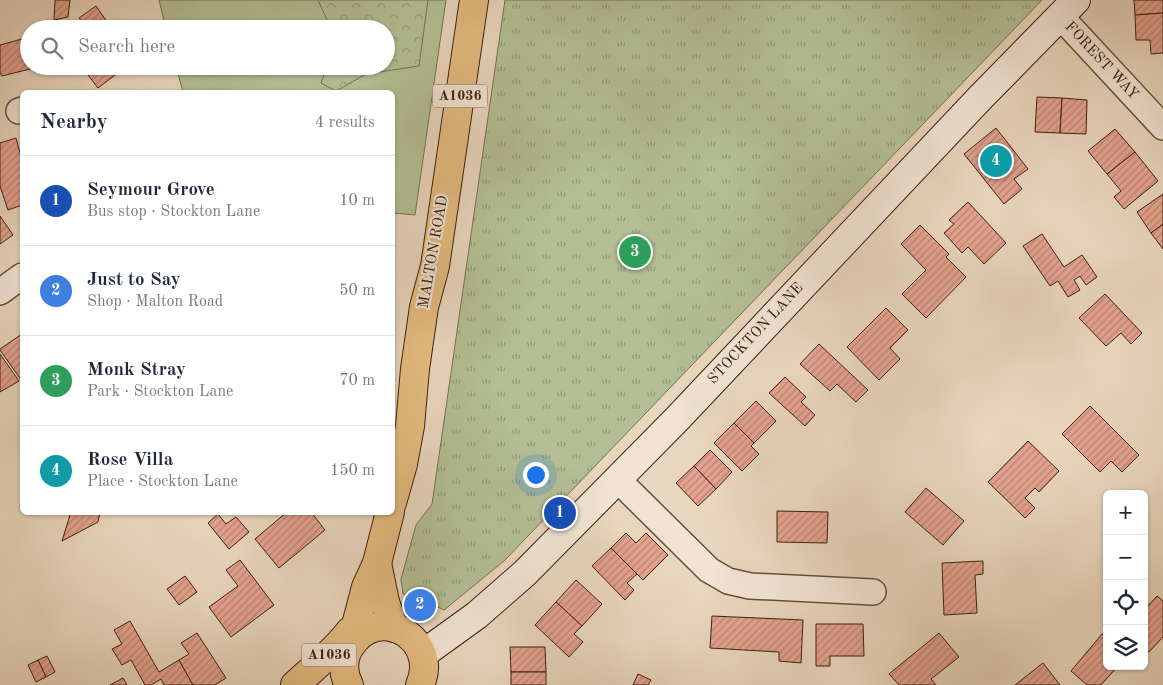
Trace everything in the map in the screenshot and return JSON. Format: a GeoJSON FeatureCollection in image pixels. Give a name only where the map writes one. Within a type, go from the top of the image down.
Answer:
{"type":"FeatureCollection","features":[{"type":"Feature","properties":{"kind":"main road","name":"MALTON ROAD"},"geometry":{"type":"LineString","coordinates":[[395,493],[410,426],[415,369],[424,307],[435,266],[474,0]]}},
{"type":"Feature","properties":{"kind":"main road","name":"A1036"},"geometry":{"type":"LineString","coordinates":[[350,654],[366,587],[377,563],[389,515]]}},
{"type":"Feature","properties":{"kind":"main road","name":"A1036"},"geometry":{"type":"LineString","coordinates":[[322,685],[350,654],[360,635],[370,629],[394,628],[385,602],[377,563]]}},
{"type":"Feature","properties":{"kind":"main road"},"geometry":{"type":"LineString","coordinates":[[394,628],[412,638],[423,654],[425,664],[421,684]]}},
{"type":"Feature","properties":{"kind":"main road","name":"A1036"},"geometry":{"type":"LineString","coordinates":[[295,685],[336,648],[350,654]]}},
{"type":"Feature","properties":{"kind":"street","name":"FOREST WAY"},"geometry":{"type":"LineString","coordinates":[[1068,8],[1163,127]]}},
{"type":"Feature","properties":{"kind":"street","name":"STOCKTON LANE"},"geometry":{"type":"LineString","coordinates":[[423,654],[476,615],[525,573],[677,419],[980,98],[1068,8]]}},
{"type":"Feature","properties":{"kind":"street"},"geometry":{"type":"LineString","coordinates":[[0,292],[20,277]]}},
{"type":"Feature","properties":{"kind":"street"},"geometry":{"type":"LineString","coordinates":[[617,479],[709,570],[728,581],[750,586],[873,592]]}},
{"type":"Feature","properties":{"kind":"green space"},"geometry":{"type":"Polygon","coordinates":[[[159,0],[446,0],[415,215],[395,213],[395,90],[182,90],[178,75],[395,75],[395,20],[164,20],[159,0]]]}},
{"type":"Feature","properties":{"kind":"green space"},"geometry":{"type":"Polygon","coordinates":[[[318,0],[428,0],[419,66],[395,70],[395,20],[327,20],[318,0]]]}},
{"type":"Feature","properties":{"kind":"green space"},"geometry":{"type":"Polygon","coordinates":[[[505,0],[1042,0],[504,561],[444,610],[414,595],[403,594],[401,579],[416,525],[432,504],[505,0]]]}},
{"type":"Feature","properties":{"kind":"green space"},"geometry":{"type":"Polygon","coordinates":[[[324,75],[364,75],[338,90],[321,83],[324,75]]]}},
{"type":"Feature","properties":{"kind":"building"},"geometry":{"type":"Polygon","coordinates":[[[55,0],[70,0],[68,17],[54,20],[55,0]]]}},
{"type":"Feature","properties":{"kind":"building"},"geometry":{"type":"Polygon","coordinates":[[[1134,0],[1163,0],[1163,13],[1135,15],[1134,0]]]}},
{"type":"Feature","properties":{"kind":"building"},"geometry":{"type":"Polygon","coordinates":[[[96,6],[106,20],[81,20],[79,18],[96,6]]]}},
{"type":"Feature","properties":{"kind":"building"},"geometry":{"type":"Polygon","coordinates":[[[1163,13],[1163,53],[1151,54],[1150,40],[1136,40],[1135,15],[1163,13]]]}},
{"type":"Feature","properties":{"kind":"building"},"geometry":{"type":"Polygon","coordinates":[[[20,39],[20,72],[2,76],[0,73],[0,45],[20,39]]]}},
{"type":"Feature","properties":{"kind":"building"},"geometry":{"type":"Polygon","coordinates":[[[88,75],[115,75],[98,88],[88,75]]]}},
{"type":"Feature","properties":{"kind":"building"},"geometry":{"type":"Polygon","coordinates":[[[1037,97],[1062,98],[1060,133],[1035,132],[1037,97]]]}},
{"type":"Feature","properties":{"kind":"building"},"geometry":{"type":"Polygon","coordinates":[[[1062,98],[1087,100],[1086,134],[1060,133],[1062,98]]]}},
{"type":"Feature","properties":{"kind":"building"},"geometry":{"type":"Polygon","coordinates":[[[996,128],[1028,169],[1014,179],[1022,189],[1004,204],[964,154],[996,128]]]}},
{"type":"Feature","properties":{"kind":"building"},"geometry":{"type":"Polygon","coordinates":[[[1115,129],[1135,152],[1107,174],[1088,151],[1115,129]]]}},
{"type":"Feature","properties":{"kind":"building"},"geometry":{"type":"Polygon","coordinates":[[[16,138],[20,153],[20,206],[8,210],[0,186],[0,143],[16,138]]]}},
{"type":"Feature","properties":{"kind":"building"},"geometry":{"type":"Polygon","coordinates":[[[1135,152],[1158,181],[1124,209],[1114,197],[1121,191],[1107,174],[1135,152]]]}},
{"type":"Feature","properties":{"kind":"building"},"geometry":{"type":"Polygon","coordinates":[[[1163,194],[1163,224],[1151,233],[1137,212],[1163,194]]]}},
{"type":"Feature","properties":{"kind":"building"},"geometry":{"type":"Polygon","coordinates":[[[968,202],[1006,243],[984,264],[968,247],[962,253],[944,233],[954,224],[949,220],[968,202]]]}},
{"type":"Feature","properties":{"kind":"building"},"geometry":{"type":"Polygon","coordinates":[[[0,216],[13,235],[0,244],[0,216]]]}},
{"type":"Feature","properties":{"kind":"building"},"geometry":{"type":"Polygon","coordinates":[[[1163,224],[1163,249],[1151,233],[1163,224]]]}},
{"type":"Feature","properties":{"kind":"building"},"geometry":{"type":"Polygon","coordinates":[[[920,225],[949,254],[946,257],[966,277],[926,318],[902,294],[926,270],[901,244],[920,225]]]}},
{"type":"Feature","properties":{"kind":"building"},"geometry":{"type":"Polygon","coordinates":[[[1042,234],[1064,267],[1082,255],[1097,277],[1086,285],[1080,276],[1074,280],[1080,290],[1068,297],[1058,281],[1050,286],[1023,246],[1042,234]]]}},
{"type":"Feature","properties":{"kind":"building"},"geometry":{"type":"Polygon","coordinates":[[[1105,294],[1142,333],[1131,344],[1121,333],[1106,346],[1079,318],[1105,294]]]}},
{"type":"Feature","properties":{"kind":"building"},"geometry":{"type":"Polygon","coordinates":[[[886,308],[908,330],[890,348],[900,359],[879,380],[847,347],[886,308]]]}},
{"type":"Feature","properties":{"kind":"building"},"geometry":{"type":"Polygon","coordinates":[[[20,335],[20,378],[0,350],[20,335]]]}},
{"type":"Feature","properties":{"kind":"building"},"geometry":{"type":"Polygon","coordinates":[[[819,344],[868,390],[856,402],[837,384],[830,391],[800,364],[819,344]]]}},
{"type":"Feature","properties":{"kind":"building"},"geometry":{"type":"Polygon","coordinates":[[[0,354],[19,381],[0,392],[0,354]]]}},
{"type":"Feature","properties":{"kind":"building"},"geometry":{"type":"Polygon","coordinates":[[[785,377],[806,397],[801,402],[815,415],[805,426],[769,393],[785,377]]]}},
{"type":"Feature","properties":{"kind":"building"},"geometry":{"type":"Polygon","coordinates":[[[756,401],[776,421],[754,443],[734,423],[756,401]]]}},
{"type":"Feature","properties":{"kind":"building"},"geometry":{"type":"Polygon","coordinates":[[[1090,406],[1139,455],[1122,472],[1111,461],[1100,472],[1062,434],[1090,406]]]}},
{"type":"Feature","properties":{"kind":"building"},"geometry":{"type":"Polygon","coordinates":[[[734,423],[754,443],[751,446],[759,454],[742,471],[714,443],[734,423]]]}},
{"type":"Feature","properties":{"kind":"building"},"geometry":{"type":"Polygon","coordinates":[[[1028,441],[1059,471],[1039,492],[1035,488],[1025,498],[1035,508],[1025,518],[988,482],[1028,441]]]}},
{"type":"Feature","properties":{"kind":"building"},"geometry":{"type":"Polygon","coordinates":[[[710,450],[732,472],[716,489],[694,466],[710,450]]]}},
{"type":"Feature","properties":{"kind":"building"},"geometry":{"type":"Polygon","coordinates":[[[694,466],[716,489],[698,506],[676,483],[694,466]]]}},
{"type":"Feature","properties":{"kind":"building"},"geometry":{"type":"Polygon","coordinates":[[[926,488],[964,521],[943,545],[905,512],[926,488]]]}},
{"type":"Feature","properties":{"kind":"building"},"geometry":{"type":"Polygon","coordinates":[[[777,511],[828,512],[827,543],[777,542],[777,511]]]}},
{"type":"Feature","properties":{"kind":"building"},"geometry":{"type":"Polygon","coordinates":[[[70,515],[99,515],[98,522],[62,541],[70,515]]]}},
{"type":"Feature","properties":{"kind":"building"},"geometry":{"type":"Polygon","coordinates":[[[217,515],[226,524],[236,517],[249,532],[229,549],[208,523],[217,515]]]}},
{"type":"Feature","properties":{"kind":"building"},"geometry":{"type":"Polygon","coordinates":[[[283,515],[313,515],[325,530],[279,568],[255,539],[283,515]]]}},
{"type":"Feature","properties":{"kind":"building"},"geometry":{"type":"Polygon","coordinates":[[[626,533],[636,543],[646,533],[668,555],[643,580],[611,548],[626,533]]]}},
{"type":"Feature","properties":{"kind":"building"},"geometry":{"type":"Polygon","coordinates":[[[611,548],[637,574],[627,583],[634,590],[625,600],[592,566],[611,548]]]}},
{"type":"Feature","properties":{"kind":"building"},"geometry":{"type":"Polygon","coordinates":[[[240,560],[274,605],[231,637],[209,607],[238,586],[226,570],[240,560]]]}},
{"type":"Feature","properties":{"kind":"building"},"geometry":{"type":"Polygon","coordinates":[[[983,561],[983,574],[975,575],[977,613],[944,615],[942,563],[983,561]]]}},
{"type":"Feature","properties":{"kind":"building"},"geometry":{"type":"Polygon","coordinates":[[[185,576],[197,592],[179,605],[167,589],[185,576]]]}},
{"type":"Feature","properties":{"kind":"building"},"geometry":{"type":"Polygon","coordinates":[[[576,580],[602,604],[582,626],[556,602],[576,580]]]}},
{"type":"Feature","properties":{"kind":"building"},"geometry":{"type":"Polygon","coordinates":[[[411,594],[433,608],[429,615],[407,602],[411,594]]]}},
{"type":"Feature","properties":{"kind":"building"},"geometry":{"type":"Polygon","coordinates":[[[1157,596],[1163,601],[1163,637],[1149,652],[1148,651],[1148,606],[1157,596]]]}},
{"type":"Feature","properties":{"kind":"building"},"geometry":{"type":"Polygon","coordinates":[[[556,602],[582,626],[574,634],[583,642],[569,657],[535,625],[556,602]]]}},
{"type":"Feature","properties":{"kind":"building"},"geometry":{"type":"Polygon","coordinates":[[[712,616],[803,620],[801,663],[779,661],[779,652],[710,648],[712,616]]]}},
{"type":"Feature","properties":{"kind":"building"},"geometry":{"type":"Polygon","coordinates":[[[130,621],[159,672],[179,660],[193,685],[164,685],[161,679],[151,685],[145,685],[131,660],[122,665],[112,649],[122,644],[114,630],[130,621]]]}},
{"type":"Feature","properties":{"kind":"building"},"geometry":{"type":"Polygon","coordinates":[[[816,624],[863,624],[864,656],[830,656],[830,666],[816,666],[816,624]]]}},
{"type":"Feature","properties":{"kind":"building"},"geometry":{"type":"Polygon","coordinates":[[[197,633],[226,678],[215,685],[193,685],[179,660],[189,654],[181,643],[197,633]]]}},
{"type":"Feature","properties":{"kind":"building"},"geometry":{"type":"Polygon","coordinates":[[[939,633],[959,657],[931,679],[936,685],[899,685],[889,674],[939,633]]]}},
{"type":"Feature","properties":{"kind":"building"},"geometry":{"type":"Polygon","coordinates":[[[1103,635],[1103,670],[1114,670],[1101,685],[1087,685],[1071,671],[1103,635]]]}},
{"type":"Feature","properties":{"kind":"building"},"geometry":{"type":"Polygon","coordinates":[[[510,647],[545,647],[546,672],[511,672],[510,647]]]}},
{"type":"Feature","properties":{"kind":"building"},"geometry":{"type":"Polygon","coordinates":[[[47,656],[55,672],[46,677],[38,660],[47,656]]]}},
{"type":"Feature","properties":{"kind":"building"},"geometry":{"type":"Polygon","coordinates":[[[38,660],[46,677],[36,682],[28,665],[38,660]]]}},
{"type":"Feature","properties":{"kind":"building"},"geometry":{"type":"Polygon","coordinates":[[[1043,663],[1060,685],[1015,685],[1043,663]]]}},
{"type":"Feature","properties":{"kind":"building"},"geometry":{"type":"Polygon","coordinates":[[[511,672],[546,672],[546,685],[511,685],[511,672]]]}},
{"type":"Feature","properties":{"kind":"building"},"geometry":{"type":"Polygon","coordinates":[[[638,674],[651,680],[648,685],[633,685],[638,674]]]}},
{"type":"Feature","properties":{"kind":"building"},"geometry":{"type":"Polygon","coordinates":[[[123,678],[127,685],[110,685],[123,678]]]}},
{"type":"Feature","properties":{"kind":"place","name":"Rose Villa"},"geometry":{"type":"Point","coordinates":[996,161]}},
{"type":"Feature","properties":{"kind":"place","name":"Monk Stray"},"geometry":{"type":"Point","coordinates":[635,252]}},
{"type":"Feature","properties":{"kind":"place","name":"Seymour Grove"},"geometry":{"type":"Point","coordinates":[560,513]}},
{"type":"Feature","properties":{"kind":"place","name":"Just to Say"},"geometry":{"type":"Point","coordinates":[420,605]}}]}
